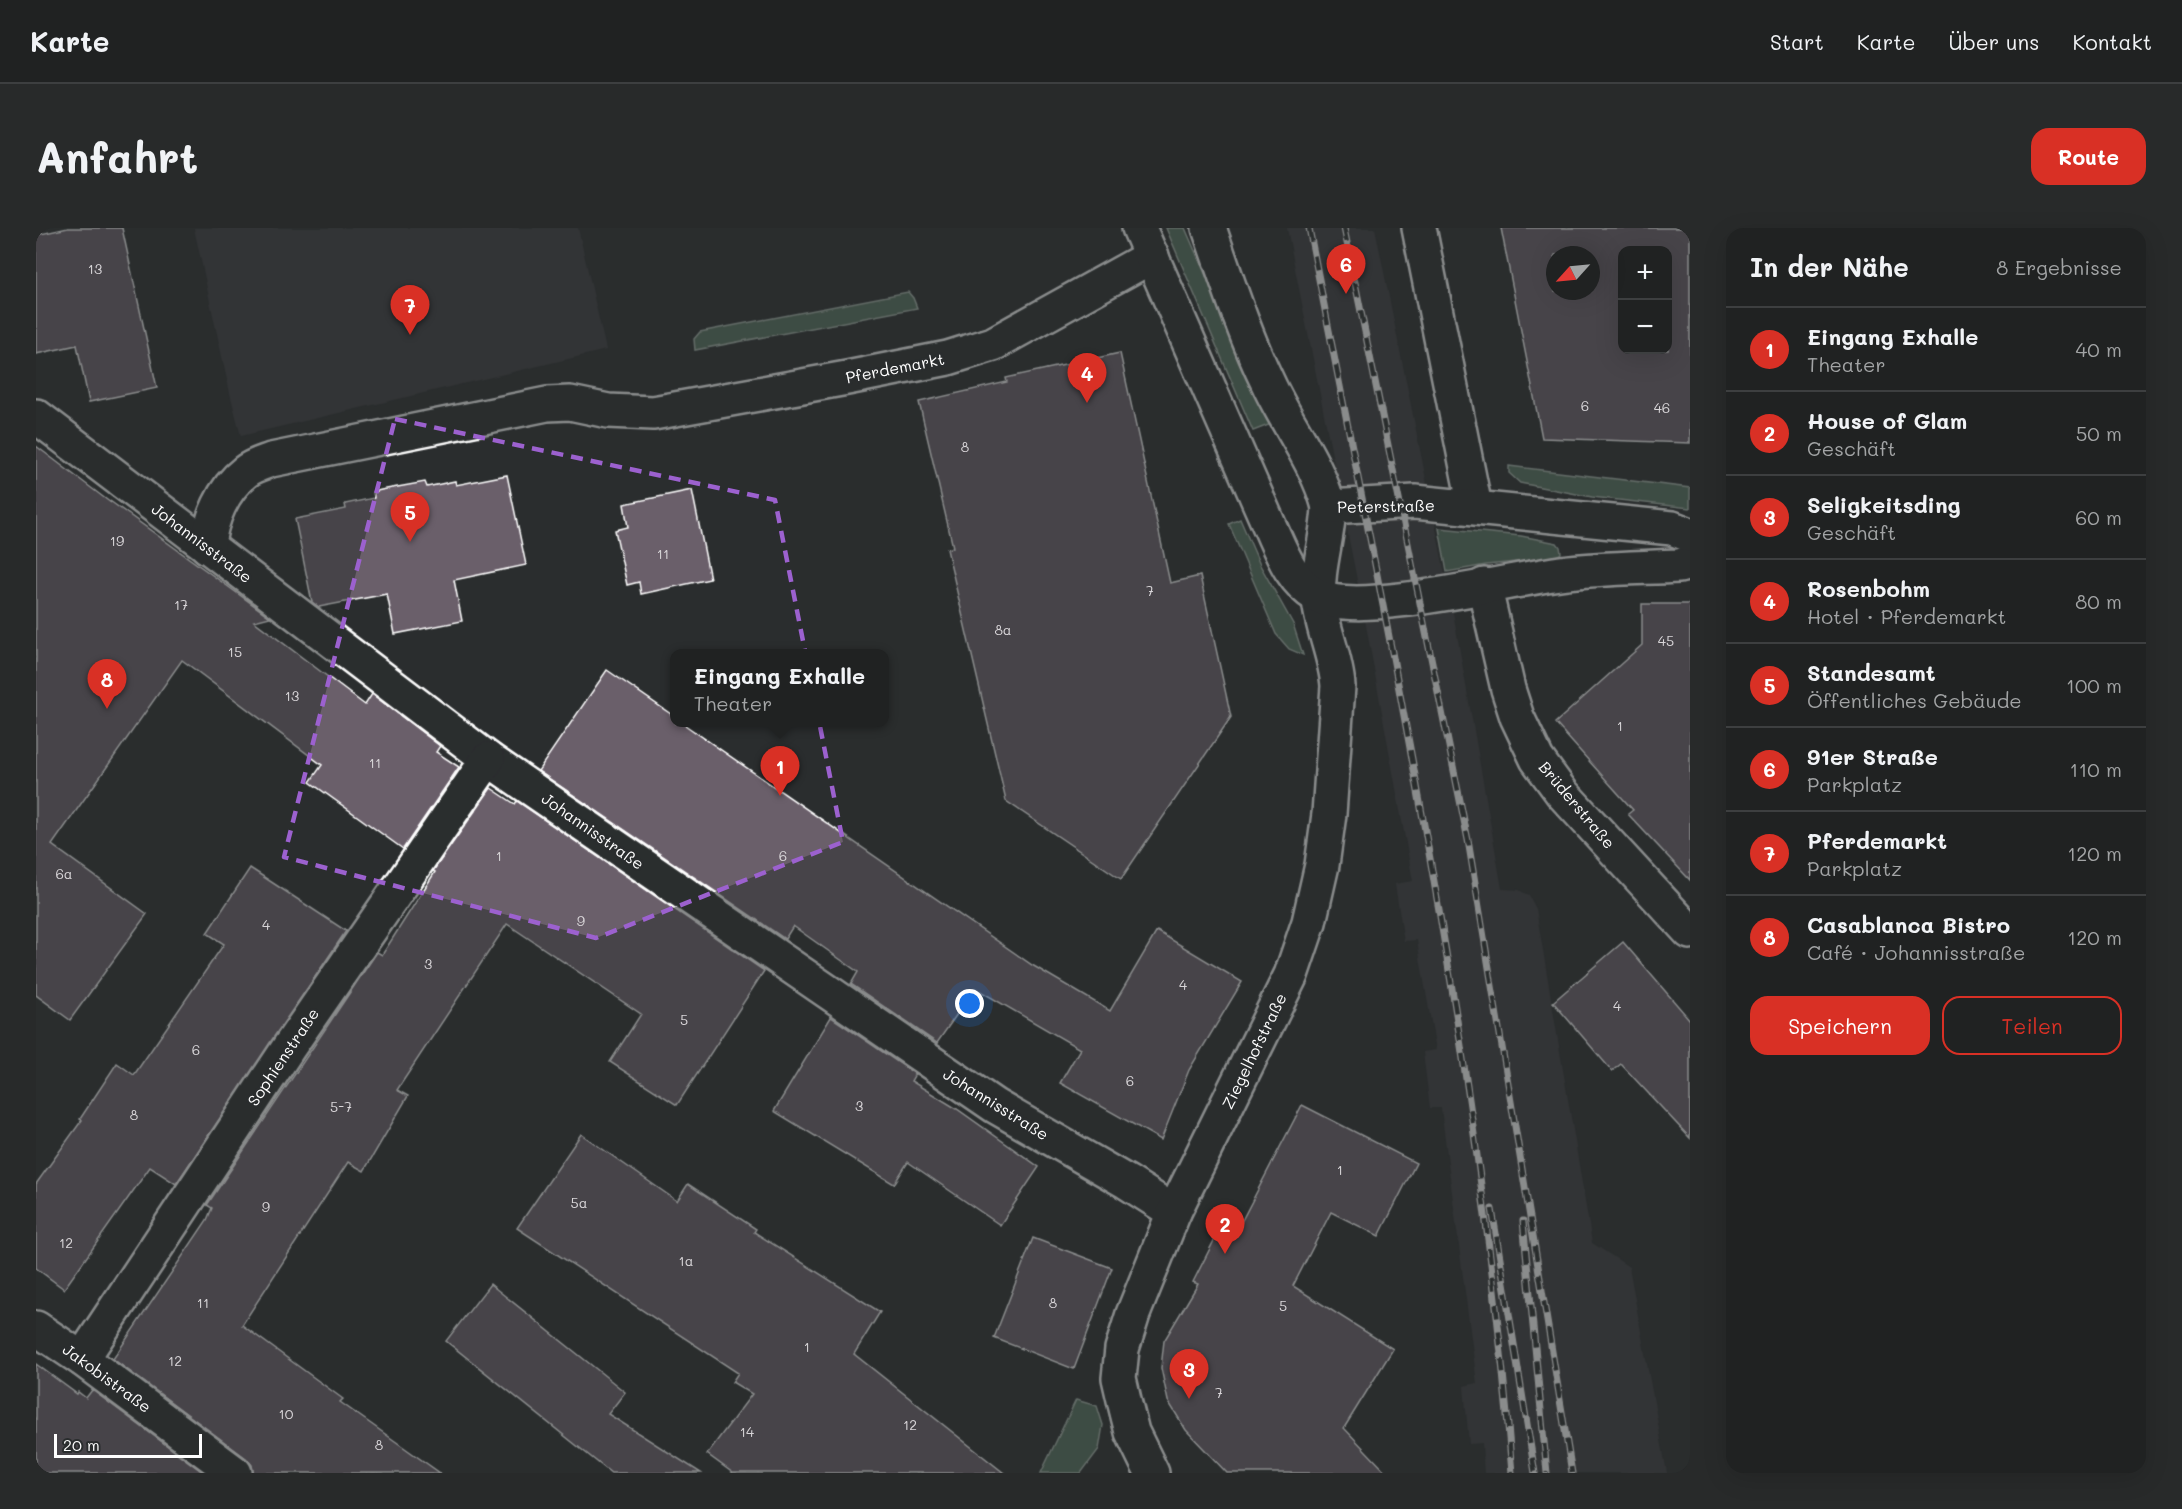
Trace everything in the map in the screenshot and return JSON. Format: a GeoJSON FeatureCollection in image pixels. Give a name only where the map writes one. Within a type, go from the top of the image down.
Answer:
{"type":"FeatureCollection","features":[{"type":"Feature","properties":{"kind":"street"},"geometry":{"type":"LineString","coordinates":[[1209,228],[1252,348],[1280,409],[1310,461],[1325,492],[1329,507]]}},
{"type":"Feature","properties":{"kind":"street"},"geometry":{"type":"LineString","coordinates":[[1419,228],[1475,507]]}},
{"type":"Feature","properties":{"kind":"street","name":"Pferdemarkt"},"geometry":{"type":"LineString","coordinates":[[208,548],[213,521],[224,495],[245,472],[271,460],[547,404],[570,403],[608,411],[653,413],[948,358],[993,344],[1145,242],[1247,480],[1290,569],[1304,586],[1319,597]]}},
{"type":"Feature","properties":{"kind":"street","name":"Johannisstraße"},"geometry":{"type":"LineString","coordinates":[[36,416],[488,759],[994,1106],[1174,1212]]}},
{"type":"Feature","properties":{"kind":"street","name":"Peterstraße"},"geometry":{"type":"LineString","coordinates":[[1319,597],[1329,507],[1415,502],[1672,528],[1690,535]]}},
{"type":"Feature","properties":{"kind":"street"},"geometry":{"type":"LineString","coordinates":[[1319,597],[1353,603],[1391,602],[1562,573],[1678,566],[1690,563]]}},
{"type":"Feature","properties":{"kind":"street","name":"Brüderstraße"},"geometry":{"type":"LineString","coordinates":[[1484,585],[1508,689],[1517,717],[1537,759],[1562,793],[1690,932]]}},
{"type":"Feature","properties":{"kind":"street","name":"Ziegelhofstraße"},"geometry":{"type":"LineString","coordinates":[[1141,1470],[1119,1377],[1122,1349],[1174,1212],[1291,975],[1309,922],[1329,814],[1337,707],[1337,677],[1319,597]]}},
{"type":"Feature","properties":{"kind":"street","name":"Sophienstraße"},"geometry":{"type":"LineString","coordinates":[[82,1359],[289,1047],[488,759]]}},
{"type":"Feature","properties":{"kind":"street","name":"Jakobistraße"},"geometry":{"type":"LineString","coordinates":[[36,1328],[82,1359],[236,1473]]}},
{"type":"Feature","properties":{"kind":"highlighted area"},"geometry":{"type":"Polygon","coordinates":[[[395,419],[775,500],[843,842],[596,938],[284,857],[395,419]]]}},
{"type":"Feature","properties":{"kind":"shaded area"},"geometry":{"type":"Polygon","coordinates":[[[194,228],[578,228],[606,350],[241,436],[194,228]]]}},
{"type":"Feature","properties":{"kind":"shaded area"},"geometry":{"type":"Polygon","coordinates":[[[1287,228],[1375,228],[1454,618],[1502,889],[1519,890],[1529,896],[1536,909],[1592,1243],[1629,1267],[1667,1473],[1484,1473],[1482,1443],[1469,1444],[1464,1386],[1477,1383],[1441,1108],[1430,1108],[1423,1052],[1436,1050],[1417,940],[1404,941],[1395,884],[1413,881],[1366,625],[1287,228]]]}},
{"type":"Feature","properties":{"kind":"green space"},"geometry":{"type":"Polygon","coordinates":[[[1166,228],[1185,228],[1271,424],[1253,431],[1166,228]]]}},
{"type":"Feature","properties":{"kind":"green space"},"geometry":{"type":"Polygon","coordinates":[[[908,292],[917,308],[695,350],[694,339],[700,332],[908,292]]]}},
{"type":"Feature","properties":{"kind":"green space"},"geometry":{"type":"Polygon","coordinates":[[[1509,466],[1690,488],[1690,508],[1592,497],[1520,483],[1509,473],[1509,466]]]}},
{"type":"Feature","properties":{"kind":"green space"},"geometry":{"type":"Polygon","coordinates":[[[1240,519],[1260,565],[1293,624],[1303,655],[1289,649],[1276,634],[1229,524],[1240,519]]]}},
{"type":"Feature","properties":{"kind":"green space"},"geometry":{"type":"Polygon","coordinates":[[[1439,528],[1521,536],[1557,543],[1561,553],[1554,558],[1486,565],[1447,572],[1439,528]]]}},
{"type":"Feature","properties":{"kind":"green space"},"geometry":{"type":"Polygon","coordinates":[[[1076,1400],[1097,1406],[1103,1425],[1099,1449],[1081,1473],[1041,1473],[1076,1400]]]}},
{"type":"Feature","properties":{"kind":"building"},"geometry":{"type":"Polygon","coordinates":[[[68,228],[122,228],[157,388],[89,402],[77,345],[36,354],[36,235],[68,228]]]}},
{"type":"Feature","properties":{"kind":"building"},"geometry":{"type":"Polygon","coordinates":[[[1501,228],[1690,228],[1690,443],[1542,438],[1501,228]]]}},
{"type":"Feature","properties":{"kind":"building"},"geometry":{"type":"Polygon","coordinates":[[[1120,353],[1170,583],[1200,576],[1231,717],[1121,879],[1006,801],[947,549],[953,547],[919,402],[1007,382],[1006,378],[1120,353]]]}},
{"type":"Feature","properties":{"kind":"building"},"geometry":{"type":"Polygon","coordinates":[[[36,446],[270,617],[254,621],[365,705],[372,694],[440,746],[436,752],[459,767],[403,849],[310,782],[322,765],[182,660],[52,845],[147,914],[70,1020],[36,995],[36,446]]]}},
{"type":"Feature","properties":{"kind":"building"},"geometry":{"type":"Polygon","coordinates":[[[507,475],[526,565],[454,580],[462,621],[395,634],[387,594],[319,607],[312,602],[295,519],[346,509],[345,504],[374,498],[373,492],[381,490],[425,482],[427,487],[455,481],[456,485],[507,475]]]}},
{"type":"Feature","properties":{"kind":"building"},"geometry":{"type":"Polygon","coordinates":[[[692,490],[710,579],[641,594],[639,582],[627,585],[615,530],[628,527],[624,504],[692,490]]]}},
{"type":"Feature","properties":{"kind":"building"},"geometry":{"type":"Polygon","coordinates":[[[1642,604],[1690,604],[1690,880],[1628,814],[1633,810],[1555,723],[1642,645],[1642,604]]]}},
{"type":"Feature","properties":{"kind":"building"},"geometry":{"type":"Polygon","coordinates":[[[607,670],[670,714],[670,727],[688,727],[1032,965],[1110,1011],[1157,931],[1242,982],[1189,1070],[1161,1140],[1060,1083],[1080,1049],[975,988],[937,1043],[851,984],[858,972],[793,926],[785,939],[538,771],[607,670]]]}},
{"type":"Feature","properties":{"kind":"building"},"geometry":{"type":"Polygon","coordinates":[[[491,788],[515,804],[517,801],[764,971],[677,1105],[610,1062],[641,1014],[507,924],[397,1090],[408,1096],[364,1171],[348,1162],[242,1325],[343,1399],[340,1402],[440,1473],[253,1473],[252,1465],[246,1458],[113,1359],[207,1220],[212,1208],[207,1205],[377,952],[382,955],[435,872],[433,871],[491,788]]]}},
{"type":"Feature","properties":{"kind":"building"},"geometry":{"type":"Polygon","coordinates":[[[250,868],[346,931],[176,1184],[150,1167],[64,1289],[36,1268],[36,1184],[82,1120],[80,1119],[117,1063],[134,1075],[224,944],[207,933],[250,868]]]}},
{"type":"Feature","properties":{"kind":"building"},"geometry":{"type":"Polygon","coordinates":[[[1623,942],[1690,1020],[1690,1138],[1621,1064],[1612,1071],[1553,1002],[1623,942]]]}},
{"type":"Feature","properties":{"kind":"building"},"geometry":{"type":"Polygon","coordinates":[[[831,1017],[915,1074],[911,1081],[957,1109],[1039,1167],[1000,1225],[908,1162],[894,1184],[774,1111],[831,1017]]]}},
{"type":"Feature","properties":{"kind":"building"},"geometry":{"type":"Polygon","coordinates":[[[1302,1105],[1416,1163],[1379,1236],[1331,1212],[1293,1286],[1393,1349],[1344,1428],[1387,1473],[1227,1473],[1186,1430],[1168,1401],[1161,1368],[1164,1341],[1198,1284],[1193,1282],[1224,1221],[1238,1228],[1302,1105]]]}},
{"type":"Feature","properties":{"kind":"building"},"geometry":{"type":"Polygon","coordinates":[[[581,1134],[677,1201],[688,1184],[756,1229],[754,1232],[880,1312],[854,1354],[1004,1473],[733,1473],[707,1454],[752,1394],[732,1382],[738,1373],[517,1228],[581,1134]]]}},
{"type":"Feature","properties":{"kind":"building"},"geometry":{"type":"Polygon","coordinates":[[[1033,1238],[1112,1268],[1074,1369],[994,1338],[1033,1238]]]}},
{"type":"Feature","properties":{"kind":"building"},"geometry":{"type":"Polygon","coordinates":[[[490,1284],[625,1392],[608,1414],[701,1473],[611,1473],[446,1341],[490,1284]]]}},
{"type":"Feature","properties":{"kind":"building"},"geometry":{"type":"Polygon","coordinates":[[[36,1364],[77,1394],[78,1392],[86,1398],[92,1390],[204,1473],[36,1473],[36,1364]]]}},
{"type":"Feature","properties":{"kind":"railway"},"geometry":{"type":"LineString","coordinates":[[1309,228],[1400,693],[1454,1003],[1478,1159],[1497,1316],[1512,1473]]}},
{"type":"Feature","properties":{"kind":"railway"},"geometry":{"type":"LineString","coordinates":[[1344,228],[1468,840],[1572,1473]]}},
{"type":"Feature","properties":{"kind":"railway"},"geometry":{"type":"LineString","coordinates":[[1492,1209],[1535,1473]]}},
{"type":"Feature","properties":{"kind":"railway"},"geometry":{"type":"LineString","coordinates":[[1523,1221],[1547,1473]]}},
{"type":"Feature","properties":{"kind":"place","name":"91er Straße"},"geometry":{"type":"Point","coordinates":[1346,294]}},
{"type":"Feature","properties":{"kind":"place","name":"Pferdemarkt"},"geometry":{"type":"Point","coordinates":[410,335]}},
{"type":"Feature","properties":{"kind":"place","name":"Rosenbohm"},"geometry":{"type":"Point","coordinates":[1087,403]}},
{"type":"Feature","properties":{"kind":"place","name":"Standesamt"},"geometry":{"type":"Point","coordinates":[410,542]}},
{"type":"Feature","properties":{"kind":"place","name":"Casablanca Bistro"},"geometry":{"type":"Point","coordinates":[107,709]}},
{"type":"Feature","properties":{"kind":"place","name":"Eingang Exhalle"},"geometry":{"type":"Point","coordinates":[780,796]}},
{"type":"Feature","properties":{"kind":"place","name":"House of Glam"},"geometry":{"type":"Point","coordinates":[1225,1254]}},
{"type":"Feature","properties":{"kind":"place","name":"Seligkeitsding"},"geometry":{"type":"Point","coordinates":[1189,1399]}}]}
